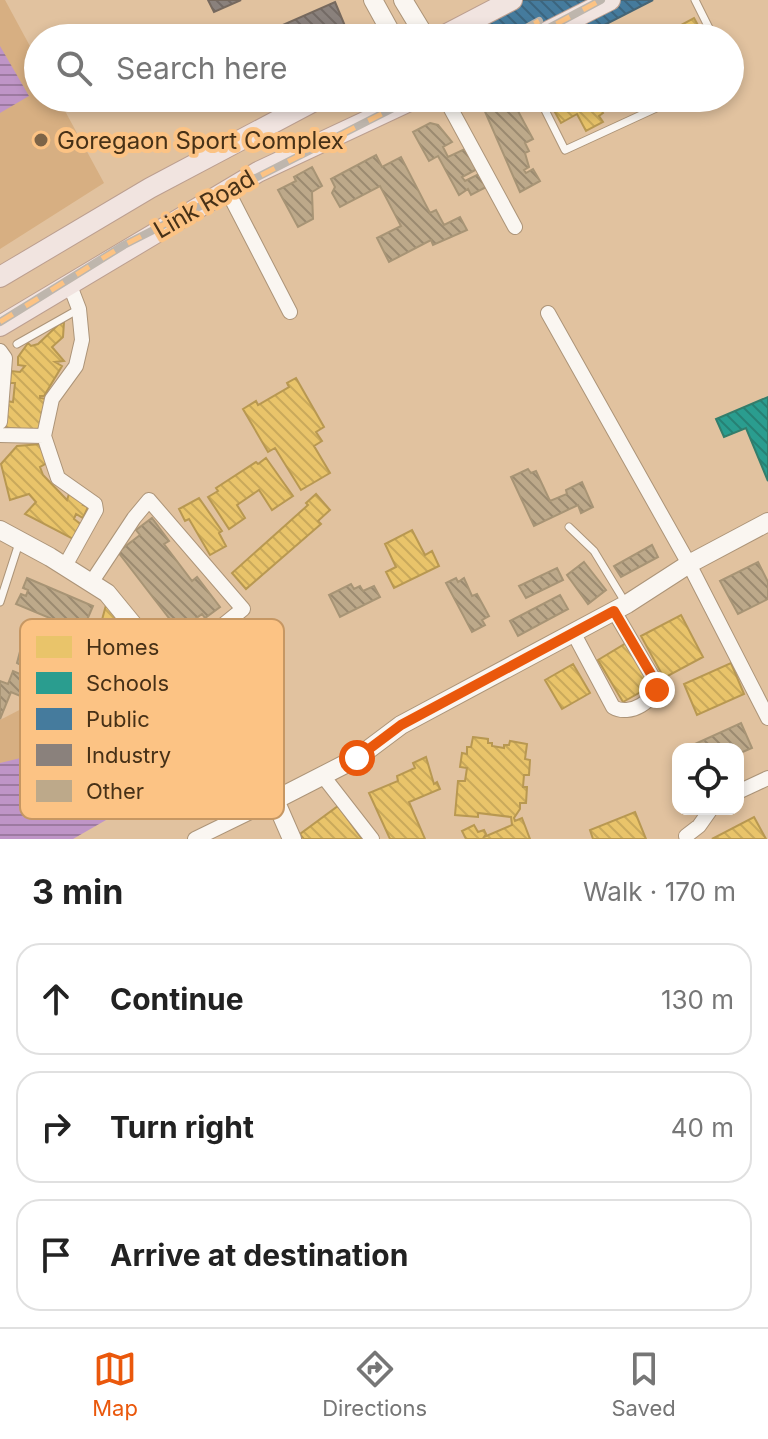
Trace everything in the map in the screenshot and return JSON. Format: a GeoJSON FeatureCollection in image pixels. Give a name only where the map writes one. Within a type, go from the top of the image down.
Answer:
{"type":"FeatureCollection","features":[{"type":"Feature","properties":{"kind":"main road"},"geometry":{"type":"LineString","coordinates":[[466,24],[512,0]]}},
{"type":"Feature","properties":{"kind":"main road"},"geometry":{"type":"LineString","coordinates":[[563,24],[610,0]]}},
{"type":"Feature","properties":{"kind":"main road","name":"Link Road"},"geometry":{"type":"LineString","coordinates":[[0,277],[150,188],[294,112]]}},
{"type":"Feature","properties":{"kind":"main road","name":"Link Road"},"geometry":{"type":"LineString","coordinates":[[8,321],[258,172],[386,112]]}},
{"type":"Feature","properties":{"kind":"street"},"geometry":{"type":"LineString","coordinates":[[373,0],[386,24]]}},
{"type":"Feature","properties":{"kind":"street"},"geometry":{"type":"LineString","coordinates":[[403,0],[418,24]]}},
{"type":"Feature","properties":{"kind":"street"},"geometry":{"type":"LineString","coordinates":[[453,112],[515,227]]}},
{"type":"Feature","properties":{"kind":"street"},"geometry":{"type":"LineString","coordinates":[[227,190],[290,312]]}},
{"type":"Feature","properties":{"kind":"street"},"geometry":{"type":"LineString","coordinates":[[65,566],[96,510],[95,504],[58,478],[44,436],[52,399],[76,366],[82,340],[79,309],[69,283]]}},
{"type":"Feature","properties":{"kind":"street"},"geometry":{"type":"LineString","coordinates":[[548,313],[689,564],[768,718]]}},
{"type":"Feature","properties":{"kind":"street"},"geometry":{"type":"LineString","coordinates":[[0,351],[5,358],[0,422]]}},
{"type":"Feature","properties":{"kind":"street"},"geometry":{"type":"LineString","coordinates":[[0,435],[44,436]]}},
{"type":"Feature","properties":{"kind":"street"},"geometry":{"type":"LineString","coordinates":[[91,583],[149,500],[243,609],[231,619]]}},
{"type":"Feature","properties":{"kind":"street"},"geometry":{"type":"LineString","coordinates":[[284,796],[357,758],[414,718],[620,607],[689,564],[768,522]]}},
{"type":"Feature","properties":{"kind":"street"},"geometry":{"type":"LineString","coordinates":[[0,530],[107,593],[128,619]]}},
{"type":"Feature","properties":{"kind":"street"},"geometry":{"type":"LineString","coordinates":[[573,632],[613,707],[620,712],[631,711],[657,690],[620,607]]}},
{"type":"Feature","properties":{"kind":"street"},"geometry":{"type":"LineString","coordinates":[[323,776],[372,839]]}},
{"type":"Feature","properties":{"kind":"street"},"geometry":{"type":"LineString","coordinates":[[744,789],[768,778]]}},
{"type":"Feature","properties":{"kind":"street"},"geometry":{"type":"LineString","coordinates":[[686,836],[707,815]]}},
{"type":"Feature","properties":{"kind":"street"},"geometry":{"type":"LineString","coordinates":[[195,839],[236,819]]}},
{"type":"Feature","properties":{"kind":"street"},"geometry":{"type":"LineString","coordinates":[[283,819],[292,839]]}},
{"type":"Feature","properties":{"kind":"lane"},"geometry":{"type":"LineString","coordinates":[[695,0],[707,24]]}},
{"type":"Feature","properties":{"kind":"lane"},"geometry":{"type":"LineString","coordinates":[[546,112],[565,150],[648,112]]}},
{"type":"Feature","properties":{"kind":"lane"},"geometry":{"type":"LineString","coordinates":[[17,344],[79,309]]}},
{"type":"Feature","properties":{"kind":"lane"},"geometry":{"type":"LineString","coordinates":[[8,321],[30,336]]}},
{"type":"Feature","properties":{"kind":"lane"},"geometry":{"type":"LineString","coordinates":[[569,527],[594,551],[620,607]]}},
{"type":"Feature","properties":{"kind":"lane"},"geometry":{"type":"LineString","coordinates":[[0,602],[20,540]]}},
{"type":"Feature","properties":{"kind":"shaded area","name":"Goregaon Sport Complex"},"geometry":{"type":"Polygon","coordinates":[[[0,0],[5,0],[24,35],[24,112],[66,112],[104,183],[0,249],[0,0]]]}},
{"type":"Feature","properties":{"kind":"shaded area"},"geometry":{"type":"Polygon","coordinates":[[[0,46],[24,87],[24,99],[0,113],[0,46]]]}},
{"type":"Feature","properties":{"kind":"shaded area"},"geometry":{"type":"Polygon","coordinates":[[[20,710],[20,761],[0,763],[0,720],[20,710]]]}},
{"type":"Feature","properties":{"kind":"shaded area"},"geometry":{"type":"Polygon","coordinates":[[[20,758],[20,819],[108,819],[73,839],[0,839],[0,763],[20,758]]]}},
{"type":"Feature","properties":{"kind":"building: Homes"},"geometry":{"type":"Polygon","coordinates":[[[694,18],[697,24],[683,24],[694,18]]]}},
{"type":"Feature","properties":{"kind":"building: Homes"},"geometry":{"type":"Polygon","coordinates":[[[555,112],[603,113],[599,116],[603,122],[586,131],[577,114],[561,123],[555,112]]]}},
{"type":"Feature","properties":{"kind":"building: Homes"},"geometry":{"type":"Polygon","coordinates":[[[64,322],[63,337],[52,347],[64,361],[55,362],[62,366],[44,396],[40,396],[47,399],[43,432],[2,427],[6,401],[13,402],[15,383],[10,383],[11,371],[20,372],[25,366],[18,365],[18,357],[28,343],[31,346],[38,344],[64,322]]]}},
{"type":"Feature","properties":{"kind":"building: Homes"},"geometry":{"type":"Polygon","coordinates":[[[296,378],[324,427],[316,432],[322,441],[314,446],[330,473],[301,490],[275,448],[268,452],[243,409],[256,401],[258,405],[289,387],[287,383],[296,378]]]}},
{"type":"Feature","properties":{"kind":"building: Homes"},"geometry":{"type":"Polygon","coordinates":[[[41,444],[47,463],[40,467],[43,475],[67,500],[70,491],[86,502],[83,505],[88,507],[83,518],[76,514],[74,519],[82,525],[75,540],[25,514],[36,502],[29,494],[10,500],[1,464],[17,446],[41,444]]]}},
{"type":"Feature","properties":{"kind":"building: Homes"},"geometry":{"type":"Polygon","coordinates":[[[266,458],[293,496],[272,510],[259,490],[237,505],[245,518],[229,529],[208,497],[218,491],[216,488],[266,458]]]}},
{"type":"Feature","properties":{"kind":"building: Homes"},"geometry":{"type":"Polygon","coordinates":[[[316,494],[330,510],[318,521],[321,524],[246,589],[232,573],[308,505],[306,503],[316,494]]]}},
{"type":"Feature","properties":{"kind":"building: Homes"},"geometry":{"type":"Polygon","coordinates":[[[199,498],[222,531],[219,533],[226,546],[210,555],[189,519],[185,521],[179,509],[199,498]]]}},
{"type":"Feature","properties":{"kind":"building: Homes"},"geometry":{"type":"Polygon","coordinates":[[[412,530],[425,555],[432,551],[439,566],[394,588],[386,572],[396,567],[385,544],[412,530]]]}},
{"type":"Feature","properties":{"kind":"building: Homes"},"geometry":{"type":"Polygon","coordinates":[[[106,605],[118,619],[102,619],[106,605]]]}},
{"type":"Feature","properties":{"kind":"building: Homes"},"geometry":{"type":"Polygon","coordinates":[[[681,615],[703,657],[664,678],[641,636],[681,615]]]}},
{"type":"Feature","properties":{"kind":"building: Homes"},"geometry":{"type":"Polygon","coordinates":[[[628,642],[653,685],[623,702],[598,660],[628,642]]]}},
{"type":"Feature","properties":{"kind":"building: Homes"},"geometry":{"type":"Polygon","coordinates":[[[731,663],[744,694],[697,715],[684,684],[731,663]]]}},
{"type":"Feature","properties":{"kind":"building: Homes"},"geometry":{"type":"Polygon","coordinates":[[[573,664],[590,693],[562,709],[545,680],[573,664]]]}},
{"type":"Feature","properties":{"kind":"building: Homes"},"geometry":{"type":"Polygon","coordinates":[[[473,737],[488,739],[492,746],[504,748],[510,741],[527,744],[525,759],[530,760],[529,775],[524,775],[523,787],[527,787],[526,803],[520,803],[514,818],[515,821],[522,818],[530,839],[466,839],[462,831],[474,825],[478,832],[484,830],[484,837],[512,825],[511,817],[478,813],[478,817],[455,815],[458,781],[465,781],[467,768],[460,767],[462,753],[467,754],[473,737]]]}},
{"type":"Feature","properties":{"kind":"building: Homes"},"geometry":{"type":"Polygon","coordinates":[[[426,757],[434,784],[437,782],[440,789],[409,802],[425,839],[390,839],[369,793],[398,781],[397,776],[415,768],[413,763],[426,757]]]}},
{"type":"Feature","properties":{"kind":"building: Homes"},"geometry":{"type":"Polygon","coordinates":[[[338,806],[362,839],[304,839],[300,834],[338,806]]]}},
{"type":"Feature","properties":{"kind":"building: Homes"},"geometry":{"type":"Polygon","coordinates":[[[635,812],[646,839],[593,839],[590,830],[635,812]]]}},
{"type":"Feature","properties":{"kind":"building: Homes"},"geometry":{"type":"Polygon","coordinates":[[[754,817],[766,839],[712,839],[754,817]]]}},
{"type":"Feature","properties":{"kind":"building: Schools"},"geometry":{"type":"Polygon","coordinates":[[[768,397],[768,481],[746,428],[724,437],[716,419],[768,397]]]}},
{"type":"Feature","properties":{"kind":"building: Public"},"geometry":{"type":"Polygon","coordinates":[[[514,0],[653,0],[606,24],[468,24],[514,0]]]}},
{"type":"Feature","properties":{"kind":"building: Industry"},"geometry":{"type":"Polygon","coordinates":[[[208,0],[241,0],[214,12],[208,0]]]}},
{"type":"Feature","properties":{"kind":"building: Industry"},"geometry":{"type":"Polygon","coordinates":[[[335,2],[344,24],[285,24],[335,2]]]}},
{"type":"Feature","properties":{"kind":"building: Other"},"geometry":{"type":"Polygon","coordinates":[[[485,112],[519,112],[533,139],[525,143],[529,151],[525,153],[529,167],[524,170],[526,173],[533,169],[540,181],[520,192],[485,112]]]}},
{"type":"Feature","properties":{"kind":"building: Other"},"geometry":{"type":"Polygon","coordinates":[[[430,123],[438,125],[452,142],[443,147],[448,157],[467,148],[479,168],[462,177],[465,181],[481,173],[488,186],[471,195],[468,189],[459,195],[438,156],[429,161],[413,132],[430,123]]]}},
{"type":"Feature","properties":{"kind":"building: Other"},"geometry":{"type":"Polygon","coordinates":[[[376,155],[382,167],[401,157],[430,213],[436,210],[444,225],[460,217],[467,230],[433,245],[431,240],[389,262],[377,238],[401,226],[380,186],[340,207],[332,193],[335,187],[331,179],[376,155]]]}},
{"type":"Feature","properties":{"kind":"building: Other"},"geometry":{"type":"Polygon","coordinates":[[[312,167],[322,186],[312,192],[313,219],[298,227],[278,190],[296,181],[294,177],[312,167]]]}},
{"type":"Feature","properties":{"kind":"building: Other"},"geometry":{"type":"Polygon","coordinates":[[[528,469],[531,473],[536,471],[550,501],[567,494],[566,490],[582,482],[593,507],[581,513],[578,505],[534,526],[511,477],[528,469]]]}},
{"type":"Feature","properties":{"kind":"building: Other"},"geometry":{"type":"Polygon","coordinates":[[[152,518],[169,541],[164,544],[192,581],[197,577],[220,607],[205,618],[202,614],[195,619],[170,619],[118,552],[140,535],[136,530],[152,518]]]}},
{"type":"Feature","properties":{"kind":"building: Other"},"geometry":{"type":"Polygon","coordinates":[[[652,545],[658,557],[621,577],[614,566],[652,545]]]}},
{"type":"Feature","properties":{"kind":"building: Other"},"geometry":{"type":"Polygon","coordinates":[[[584,562],[606,590],[588,604],[567,575],[584,562]]]}},
{"type":"Feature","properties":{"kind":"building: Other"},"geometry":{"type":"Polygon","coordinates":[[[758,562],[768,582],[768,599],[738,614],[720,581],[758,562]]]}},
{"type":"Feature","properties":{"kind":"building: Other"},"geometry":{"type":"Polygon","coordinates":[[[557,568],[563,580],[526,598],[519,586],[557,568]]]}},
{"type":"Feature","properties":{"kind":"building: Other"},"geometry":{"type":"Polygon","coordinates":[[[27,578],[93,606],[87,619],[52,619],[16,604],[21,594],[26,596],[28,590],[23,588],[27,578]]]}},
{"type":"Feature","properties":{"kind":"building: Other"},"geometry":{"type":"Polygon","coordinates":[[[456,578],[458,582],[464,578],[472,596],[477,594],[489,616],[482,620],[485,625],[472,632],[446,583],[456,578]]]}},
{"type":"Feature","properties":{"kind":"building: Other"},"geometry":{"type":"Polygon","coordinates":[[[351,584],[354,589],[360,586],[363,591],[374,586],[380,597],[340,617],[329,595],[351,584]]]}},
{"type":"Feature","properties":{"kind":"building: Other"},"geometry":{"type":"Polygon","coordinates":[[[560,595],[568,609],[518,636],[510,621],[560,595]]]}},
{"type":"Feature","properties":{"kind":"building: Other"},"geometry":{"type":"Polygon","coordinates":[[[13,671],[20,674],[20,696],[11,692],[0,719],[0,681],[8,684],[13,671]]]}},
{"type":"Feature","properties":{"kind":"building: Other"},"geometry":{"type":"Polygon","coordinates":[[[741,723],[752,748],[744,751],[744,743],[697,743],[741,723]]]}},
{"type":"Feature","properties":{"kind":"railway"},"geometry":{"type":"LineString","coordinates":[[556,24],[601,0]]}},
{"type":"Feature","properties":{"kind":"railway"},"geometry":{"type":"LineString","coordinates":[[534,24],[539,21]]}},
{"type":"Feature","properties":{"kind":"railway"},"geometry":{"type":"LineString","coordinates":[[0,322],[124,245],[385,112]]}},
{"type":"Feature","properties":{"kind":"place","name":"Goregaon Sport Complex"},"geometry":{"type":"Point","coordinates":[41,140]}},
{"type":"Feature","properties":{"kind":"route"},"geometry":{"type":"LineString","coordinates":[[357,758],[401,725],[614,611],[655,681],[657,690]]}}]}
